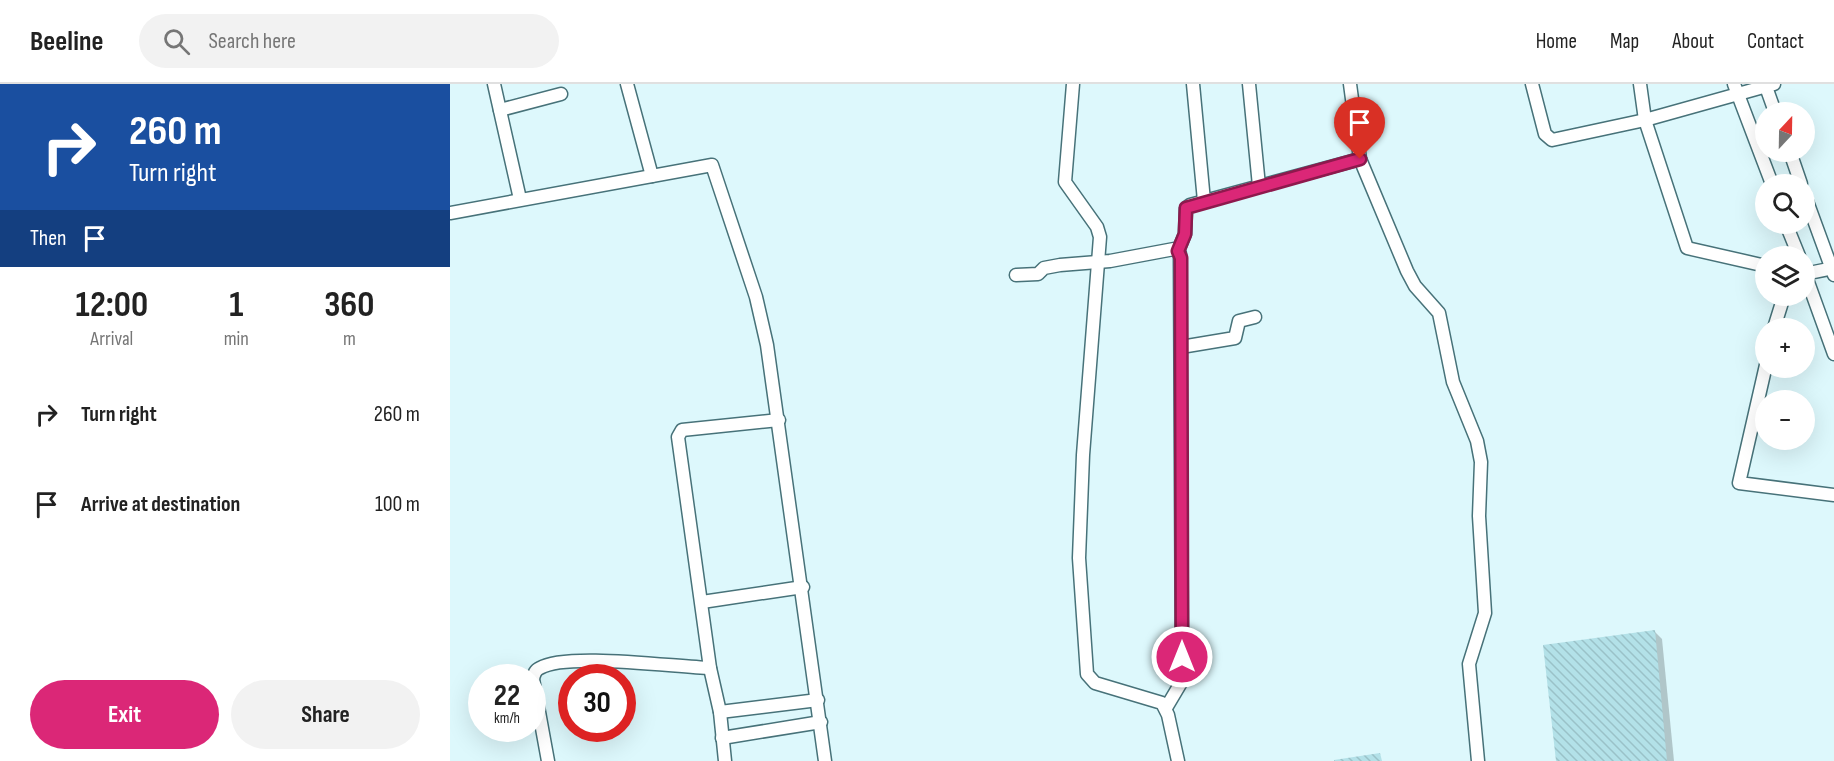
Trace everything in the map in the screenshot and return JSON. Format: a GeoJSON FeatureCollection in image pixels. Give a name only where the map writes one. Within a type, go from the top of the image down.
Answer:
{"type":"FeatureCollection","features":[{"type":"Feature","properties":{"kind":"street"},"geometry":{"type":"LineString","coordinates":[[494,84],[520,199]]}},
{"type":"Feature","properties":{"kind":"street"},"geometry":{"type":"LineString","coordinates":[[627,84],[651,176]]}},
{"type":"Feature","properties":{"kind":"street"},"geometry":{"type":"LineString","coordinates":[[1073,84],[1065,182],[1097,227],[1100,237],[1083,454],[1078,558],[1087,674],[1095,683],[1156,700],[1166,708],[1178,761]]}},
{"type":"Feature","properties":{"kind":"street"},"geometry":{"type":"LineString","coordinates":[[1193,84],[1204,201]]}},
{"type":"Feature","properties":{"kind":"street"},"geometry":{"type":"LineString","coordinates":[[1249,84],[1259,186]]}},
{"type":"Feature","properties":{"kind":"street"},"geometry":{"type":"LineString","coordinates":[[1350,84],[1360,159],[1407,271],[1415,286],[1439,313],[1453,382],[1478,441],[1481,462],[1479,516],[1485,613],[1468,664],[1478,761]]}},
{"type":"Feature","properties":{"kind":"street"},"geometry":{"type":"LineString","coordinates":[[1532,84],[1545,134],[1552,140],[1645,120],[1736,89],[1769,85],[1773,102]]}},
{"type":"Feature","properties":{"kind":"street"},"geometry":{"type":"LineString","coordinates":[[1641,84],[1645,120],[1687,248],[1755,263]]}},
{"type":"Feature","properties":{"kind":"street"},"geometry":{"type":"LineString","coordinates":[[1736,89],[1768,174]]}},
{"type":"Feature","properties":{"kind":"street"},"geometry":{"type":"LineString","coordinates":[[500,110],[561,94]]}},
{"type":"Feature","properties":{"kind":"street"},"geometry":{"type":"LineString","coordinates":[[1166,708],[1182,681],[1181,258],[1178,251],[1185,234],[1186,208],[1204,201],[1360,159]]}},
{"type":"Feature","properties":{"kind":"street"},"geometry":{"type":"LineString","coordinates":[[450,213],[712,165],[756,297],[779,420],[825,761]]}},
{"type":"Feature","properties":{"kind":"street"},"geometry":{"type":"LineString","coordinates":[[1815,222],[1833,270],[1815,272]]}},
{"type":"Feature","properties":{"kind":"street"},"geometry":{"type":"LineString","coordinates":[[1016,275],[1038,274],[1044,268],[1052,266],[1178,251]]}},
{"type":"Feature","properties":{"kind":"street"},"geometry":{"type":"LineString","coordinates":[[1815,301],[1834,354]]}},
{"type":"Feature","properties":{"kind":"street"},"geometry":{"type":"LineString","coordinates":[[1181,347],[1234,338],[1239,321],[1255,317]]}},
{"type":"Feature","properties":{"kind":"street"},"geometry":{"type":"LineString","coordinates":[[1763,378],[1739,483],[1834,495]]}},
{"type":"Feature","properties":{"kind":"street"},"geometry":{"type":"LineString","coordinates":[[725,761],[720,712],[710,669],[680,433],[682,430],[779,420]]}},
{"type":"Feature","properties":{"kind":"street"},"geometry":{"type":"LineString","coordinates":[[702,602],[803,587]]}},
{"type":"Feature","properties":{"kind":"street"},"geometry":{"type":"LineString","coordinates":[[548,761],[535,701],[533,679],[535,672],[541,667],[584,660],[710,669]]}},
{"type":"Feature","properties":{"kind":"street"},"geometry":{"type":"LineString","coordinates":[[720,712],[818,700]]}},
{"type":"Feature","properties":{"kind":"street"},"geometry":{"type":"LineString","coordinates":[[722,738],[821,722]]}},
{"type":"Feature","properties":{"kind":"building"},"geometry":{"type":"Polygon","coordinates":[[[1655,630],[1667,761],[1556,761],[1543,645],[1655,630]]]}},
{"type":"Feature","properties":{"kind":"building"},"geometry":{"type":"Polygon","coordinates":[[[1380,753],[1382,761],[1334,761],[1334,760],[1380,753]]]}},
{"type":"Feature","properties":{"kind":"route"},"geometry":{"type":"LineString","coordinates":[[1182,657],[1181,258],[1178,251],[1185,234],[1186,208],[1190,205],[1360,159]]}}]}
